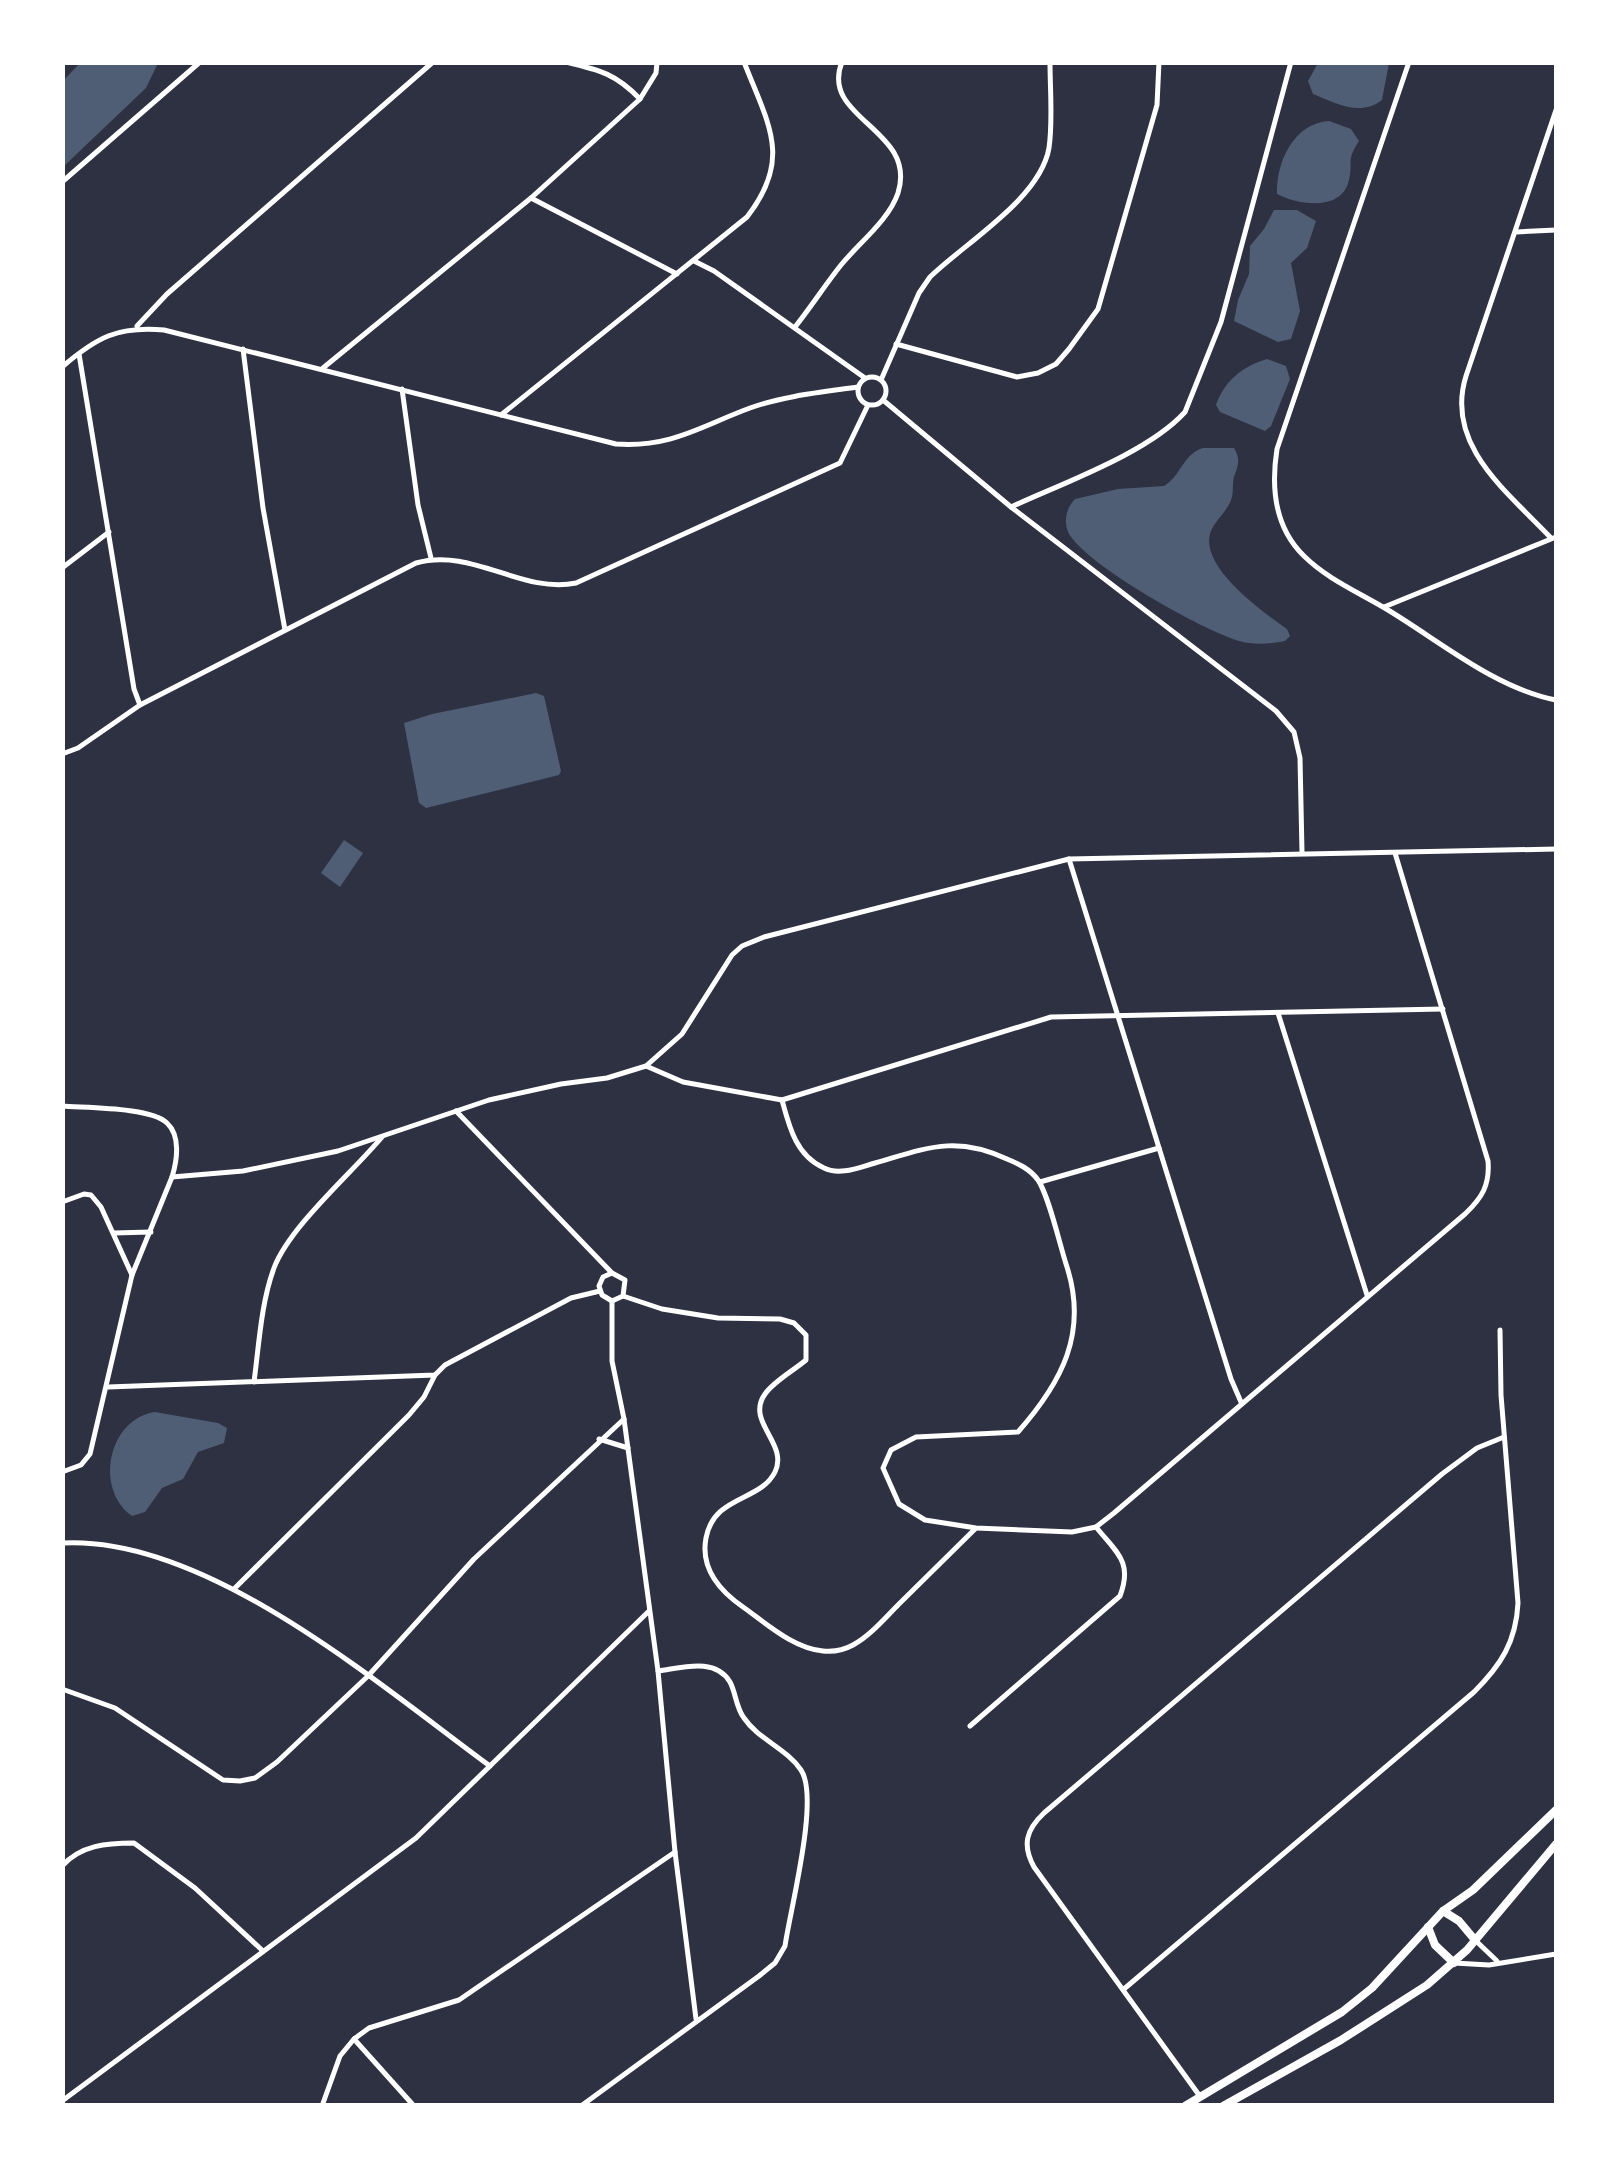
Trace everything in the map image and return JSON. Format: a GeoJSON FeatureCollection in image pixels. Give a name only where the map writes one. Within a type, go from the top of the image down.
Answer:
{"type":"FeatureCollection","features":[{"type":"Feature","properties":{"kind":"main road"},"geometry":{"type":"LineString","coordinates":[[1185,2106],[1342,2012],[1372,1988],[1443,1911],[1473,1890],[1556,1810]]}},
{"type":"Feature","properties":{"kind":"main road"},"geometry":{"type":"LineString","coordinates":[[1224,2106],[1342,2040],[1427,1984],[1475,1940],[1556,1844]]}},
{"type":"Feature","properties":{"kind":"main road"},"geometry":{"type":"LineString","coordinates":[[1443,1911],[1475,1940]]}},
{"type":"Feature","properties":{"kind":"main road"},"geometry":{"type":"LineString","coordinates":[[1428,1927],[1435,1945],[1454,1962]]}},
{"type":"Feature","properties":{"kind":"street"},"geometry":{"type":"LineString","coordinates":[[62,182],[200,62]]}},
{"type":"Feature","properties":{"kind":"street"},"geometry":{"type":"LineString","coordinates":[[136,328],[168,294],[433,62]]}},
{"type":"Feature","properties":{"kind":"street"},"geometry":{"type":"LineString","coordinates":[[566,62],[608,73],[624,81],[640,99]]}},
{"type":"Feature","properties":{"kind":"street"},"geometry":{"type":"LineString","coordinates":[[322,369],[532,198],[640,99],[656,73],[657,62]]}},
{"type":"Feature","properties":{"kind":"street"},"geometry":{"type":"LineString","coordinates":[[501,415],[747,217],[764,195],[773,169],[773,141],[744,62]]}},
{"type":"Feature","properties":{"kind":"street"},"geometry":{"type":"LineString","coordinates":[[796,328],[889,209],[900,178],[892,145],[845,100],[838,71],[842,62]]}},
{"type":"Feature","properties":{"kind":"street"},"geometry":{"type":"LineString","coordinates":[[858,387],[859,398],[868,405],[883,400],[886,390],[881,380],[930,277],[1028,192],[1040,172],[1049,150],[1050,62]]}},
{"type":"Feature","properties":{"kind":"street"},"geometry":{"type":"LineString","coordinates":[[896,344],[1017,377],[1056,364],[1070,349],[1098,309],[1157,104],[1159,62]]}},
{"type":"Feature","properties":{"kind":"street"},"geometry":{"type":"LineString","coordinates":[[1012,507],[1143,444],[1175,424],[1186,412],[1221,322],[1292,62]]}},
{"type":"Feature","properties":{"kind":"street"},"geometry":{"type":"LineString","coordinates":[[1409,62],[1277,448],[1272,487],[1283,524],[1302,554],[1515,688],[1556,700]]}},
{"type":"Feature","properties":{"kind":"street"},"geometry":{"type":"LineString","coordinates":[[1384,607],[1554,537],[1474,453],[1461,413],[1462,387],[1556,110]]}},
{"type":"Feature","properties":{"kind":"street"},"geometry":{"type":"LineString","coordinates":[[532,198],[677,274]]}},
{"type":"Feature","properties":{"kind":"street"},"geometry":{"type":"LineString","coordinates":[[1516,232],[1556,230]]}},
{"type":"Feature","properties":{"kind":"street"},"geometry":{"type":"LineString","coordinates":[[694,261],[714,271],[865,378],[881,380]]}},
{"type":"Feature","properties":{"kind":"street"},"geometry":{"type":"LineString","coordinates":[[62,367],[79,352],[118,331],[164,330],[616,444],[656,444],[752,407],[858,387],[865,378]]}},
{"type":"Feature","properties":{"kind":"street"},"geometry":{"type":"LineString","coordinates":[[243,349],[263,508],[285,630]]}},
{"type":"Feature","properties":{"kind":"street"},"geometry":{"type":"LineString","coordinates":[[79,352],[134,689],[140,705]]}},
{"type":"Feature","properties":{"kind":"street"},"geometry":{"type":"LineString","coordinates":[[402,389],[418,505],[431,558]]}},
{"type":"Feature","properties":{"kind":"street"},"geometry":{"type":"LineString","coordinates":[[883,400],[1012,507],[1276,711],[1294,732],[1300,758],[1302,852]]}},
{"type":"Feature","properties":{"kind":"street"},"geometry":{"type":"LineString","coordinates":[[62,754],[78,748],[140,705],[416,562],[431,558],[468,563],[539,585],[576,583],[822,474],[840,463],[868,405]]}},
{"type":"Feature","properties":{"kind":"street"},"geometry":{"type":"LineString","coordinates":[[62,568],[109,532]]}},
{"type":"Feature","properties":{"kind":"street"},"geometry":{"type":"LineString","coordinates":[[172,1177],[243,1171],[338,1150],[525,1091],[606,1078],[646,1066],[682,1034],[722,968],[742,946],[1069,858],[1555,849],[1556,858]]}},
{"type":"Feature","properties":{"kind":"street"},"geometry":{"type":"LineString","coordinates":[[782,1100],[795,1141],[808,1158],[824,1168],[848,1170],[942,1144],[959,1144],[982,1147],[1025,1167],[1040,1182],[1076,1306],[1074,1339],[1060,1372],[1042,1404],[1018,1432],[916,1437],[890,1450],[883,1468],[891,1491],[907,1511],[925,1520],[976,1528],[1072,1532],[1096,1527],[1476,1202],[1485,1190],[1488,1161],[1395,853]]}},
{"type":"Feature","properties":{"kind":"street"},"geometry":{"type":"LineString","coordinates":[[1069,858],[1241,1402]]}},
{"type":"Feature","properties":{"kind":"street"},"geometry":{"type":"LineString","coordinates":[[646,1066],[683,1082],[782,1100],[1051,1017],[1442,1010]]}},
{"type":"Feature","properties":{"kind":"street"},"geometry":{"type":"LineString","coordinates":[[1278,1012],[1367,1295]]}},
{"type":"Feature","properties":{"kind":"street"},"geometry":{"type":"LineString","coordinates":[[62,1106],[155,1116],[167,1123],[174,1136],[177,1158],[152,1232],[132,1275],[90,1454],[81,1465],[62,1472]]}},
{"type":"Feature","properties":{"kind":"street"},"geometry":{"type":"LineString","coordinates":[[456,1111],[612,1273],[625,1280],[624,1296]]}},
{"type":"Feature","properties":{"kind":"street"},"geometry":{"type":"LineString","coordinates":[[254,1382],[274,1266],[290,1241],[382,1137]]}},
{"type":"Feature","properties":{"kind":"street"},"geometry":{"type":"LineString","coordinates":[[1040,1182],[1159,1148]]}},
{"type":"Feature","properties":{"kind":"street"},"geometry":{"type":"LineString","coordinates":[[62,1202],[77,1195],[91,1196],[101,1206],[132,1275]]}},
{"type":"Feature","properties":{"kind":"street"},"geometry":{"type":"LineString","coordinates":[[114,1234],[152,1232]]}},
{"type":"Feature","properties":{"kind":"street"},"geometry":{"type":"LineString","coordinates":[[600,1291],[603,1277],[612,1273]]}},
{"type":"Feature","properties":{"kind":"street"},"geometry":{"type":"LineString","coordinates":[[600,1291],[612,1301]]}},
{"type":"Feature","properties":{"kind":"street"},"geometry":{"type":"LineString","coordinates":[[235,1588],[409,1415],[445,1366],[571,1298],[600,1291]]}},
{"type":"Feature","properties":{"kind":"street"},"geometry":{"type":"LineString","coordinates":[[612,1301],[624,1296],[662,1309],[718,1318],[780,1319],[794,1322],[806,1336],[806,1360],[772,1385],[759,1405],[760,1417],[778,1454],[776,1470],[762,1487],[718,1513],[706,1537],[704,1554],[711,1576],[726,1595],[784,1636],[806,1648],[826,1652],[856,1644],[976,1528]]}},
{"type":"Feature","properties":{"kind":"street"},"geometry":{"type":"LineString","coordinates":[[612,1301],[612,1361],[624,1419],[658,1671],[674,1852],[696,2019]]}},
{"type":"Feature","properties":{"kind":"street"},"geometry":{"type":"LineString","coordinates":[[1124,1989],[1500,1666],[1517,1625],[1518,1604],[1504,1437],[1500,1330]]}},
{"type":"Feature","properties":{"kind":"street"},"geometry":{"type":"LineString","coordinates":[[108,1387],[435,1375]]}},
{"type":"Feature","properties":{"kind":"street"},"geometry":{"type":"LineString","coordinates":[[62,1690],[116,1708],[223,1780],[255,1778],[368,1676],[474,1559],[624,1419]]}},
{"type":"Feature","properties":{"kind":"street"},"geometry":{"type":"LineString","coordinates":[[1198,2095],[1092,1950],[1028,1854],[1026,1844],[1032,1824],[1442,1474],[1478,1448],[1504,1437]]}},
{"type":"Feature","properties":{"kind":"street"},"geometry":{"type":"LineString","coordinates":[[599,1439],[628,1448]]}},
{"type":"Feature","properties":{"kind":"street"},"geometry":{"type":"LineString","coordinates":[[970,1726],[1120,1596],[1127,1578],[1126,1567],[1096,1527]]}},
{"type":"Feature","properties":{"kind":"street"},"geometry":{"type":"LineString","coordinates":[[62,1542],[115,1544],[235,1588],[368,1676],[490,1767]]}},
{"type":"Feature","properties":{"kind":"street"},"geometry":{"type":"LineString","coordinates":[[62,2101],[416,1838],[648,1612]]}},
{"type":"Feature","properties":{"kind":"street"},"geometry":{"type":"LineString","coordinates":[[580,2106],[759,1976],[775,1963],[785,1946],[808,1812],[808,1785],[802,1771],[746,1722],[730,1681],[716,1668],[658,1671]]}},
{"type":"Feature","properties":{"kind":"street"},"geometry":{"type":"LineString","coordinates":[[62,1866],[92,1847],[134,1843],[195,1888],[264,1951]]}},
{"type":"Feature","properties":{"kind":"street"},"geometry":{"type":"LineString","coordinates":[[322,2106],[340,2056],[369,2028],[459,2000],[674,1852]]}},
{"type":"Feature","properties":{"kind":"street"},"geometry":{"type":"LineString","coordinates":[[1475,1940],[1497,1961]]}},
{"type":"Feature","properties":{"kind":"street"},"geometry":{"type":"LineString","coordinates":[[1454,1962],[1489,1965],[1556,1954]]}},
{"type":"Feature","properties":{"kind":"street"},"geometry":{"type":"LineString","coordinates":[[354,2039],[414,2106]]}},
{"type":"Feature","properties":{"kind":"water"},"geometry":{"type":"Polygon","coordinates":[[[80,63],[158,63],[146,88],[63,167],[63,81],[80,63]]]}},
{"type":"Feature","properties":{"kind":"water"},"geometry":{"type":"Polygon","coordinates":[[[1318,63],[1389,63],[1382,100],[1357,108],[1313,94],[1308,81],[1318,63]]]}},
{"type":"Feature","properties":{"kind":"water"},"geometry":{"type":"Polygon","coordinates":[[[1329,121],[1351,129],[1359,141],[1351,158],[1345,190],[1338,197],[1318,203],[1277,194],[1280,169],[1290,146],[1306,129],[1329,121]]]}},
{"type":"Feature","properties":{"kind":"water"},"geometry":{"type":"Polygon","coordinates":[[[1274,210],[1297,210],[1316,221],[1307,248],[1291,263],[1300,311],[1291,339],[1278,342],[1234,321],[1249,274],[1250,246],[1274,210]]]}},
{"type":"Feature","properties":{"kind":"water"},"geometry":{"type":"Polygon","coordinates":[[[1267,359],[1286,366],[1290,379],[1271,426],[1265,431],[1220,412],[1216,405],[1236,376],[1267,359]]]}},
{"type":"Feature","properties":{"kind":"water"},"geometry":{"type":"Polygon","coordinates":[[[1203,448],[1234,448],[1238,459],[1231,500],[1210,534],[1215,561],[1236,588],[1287,629],[1290,636],[1285,641],[1262,644],[1222,635],[1121,579],[1069,534],[1066,515],[1075,499],[1118,489],[1164,486],[1191,455],[1203,448]]]}},
{"type":"Feature","properties":{"kind":"water"},"geometry":{"type":"Polygon","coordinates":[[[536,693],[544,696],[559,775],[426,808],[419,803],[404,723],[536,693]]]}},
{"type":"Feature","properties":{"kind":"water"},"geometry":{"type":"Polygon","coordinates":[[[344,840],[363,853],[340,887],[321,873],[344,840]]]}},
{"type":"Feature","properties":{"kind":"water"},"geometry":{"type":"Polygon","coordinates":[[[155,1412],[218,1423],[227,1428],[224,1443],[198,1452],[183,1479],[162,1488],[145,1512],[132,1516],[113,1489],[112,1456],[126,1427],[155,1412]]]}}]}
